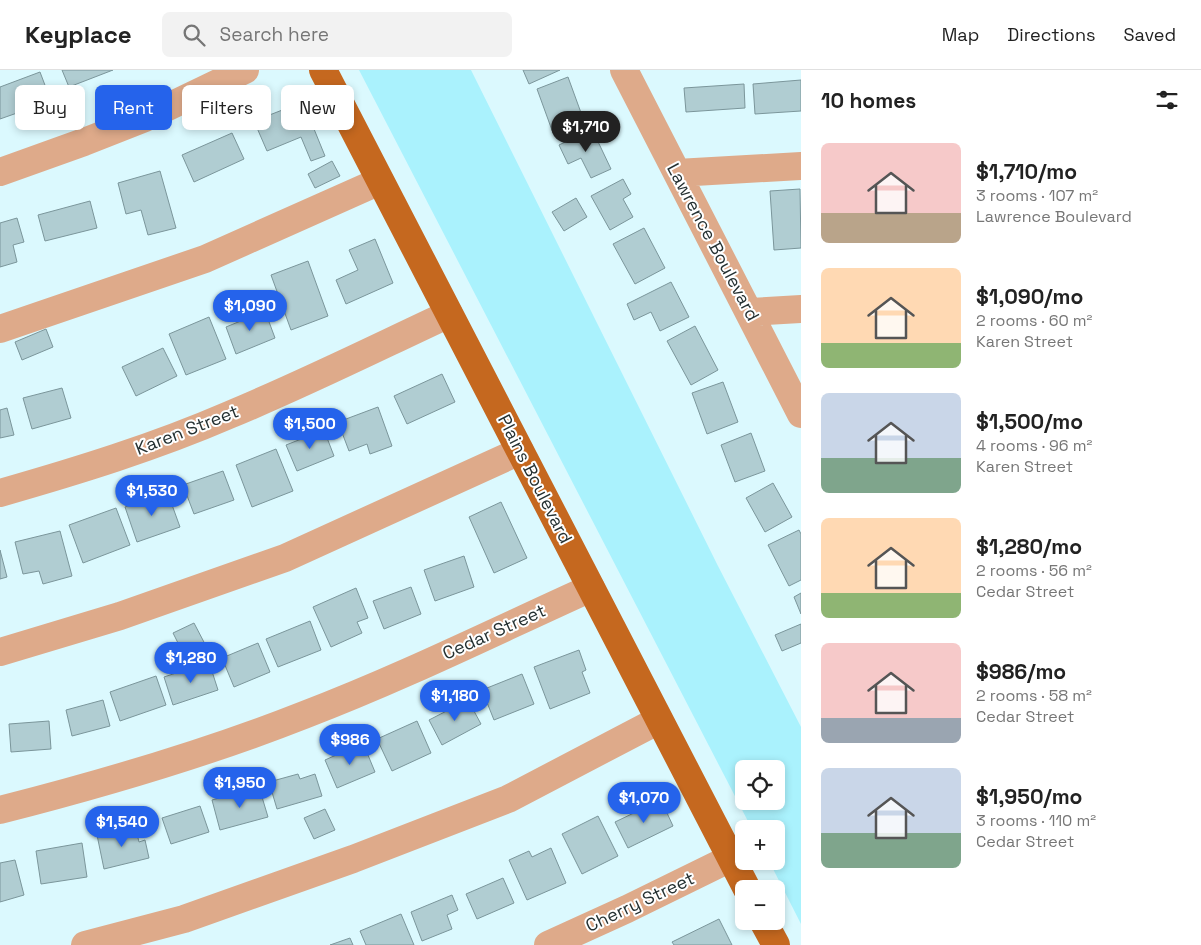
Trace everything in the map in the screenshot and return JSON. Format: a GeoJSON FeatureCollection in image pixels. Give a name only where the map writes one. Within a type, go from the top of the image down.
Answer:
{"type":"FeatureCollection","features":[{"type":"Feature","properties":{"kind":"main road","name":"Plains Boulevard"},"geometry":{"type":"LineString","coordinates":[[323,70],[742,880]]}},
{"type":"Feature","properties":{"kind":"main road"},"geometry":{"type":"LineString","coordinates":[[768,930],[776,945]]}},
{"type":"Feature","properties":{"kind":"street"},"geometry":{"type":"LineString","coordinates":[[0,172],[145,118],[245,70]]}},
{"type":"Feature","properties":{"kind":"street","name":"Lawrence Boulevard"},"geometry":{"type":"LineString","coordinates":[[624,70],[801,414]]}},
{"type":"Feature","properties":{"kind":"street"},"geometry":{"type":"LineString","coordinates":[[677,173],[801,166]]}},
{"type":"Feature","properties":{"kind":"street"},"geometry":{"type":"LineString","coordinates":[[0,329],[205,259],[380,181]]}},
{"type":"Feature","properties":{"kind":"street"},"geometry":{"type":"LineString","coordinates":[[750,312],[801,309]]}},
{"type":"Feature","properties":{"kind":"street","name":"Karen Street"},"geometry":{"type":"LineString","coordinates":[[0,493],[92,465],[228,416],[450,314]]}},
{"type":"Feature","properties":{"kind":"street"},"geometry":{"type":"LineString","coordinates":[[0,652],[120,616],[285,558],[520,451]]}},
{"type":"Feature","properties":{"kind":"street","name":"Cedar Street"},"geometry":{"type":"LineString","coordinates":[[0,810],[129,774],[245,737],[304,715],[591,588]]}},
{"type":"Feature","properties":{"kind":"street"},"geometry":{"type":"LineString","coordinates":[[85,945],[184,919],[353,860],[508,798],[659,720]]}},
{"type":"Feature","properties":{"kind":"street","name":"Cherry Street"},"geometry":{"type":"LineString","coordinates":[[548,945],[731,858]]}},
{"type":"Feature","properties":{"kind":"shaded area"},"geometry":{"type":"Polygon","coordinates":[[[359,70],[471,70],[718,566],[801,727],[801,924],[785,892],[785,880],[779,880],[774,870],[785,870],[785,820],[747,820],[742,810],[785,810],[785,760],[735,760],[735,796],[359,70]]]}},
{"type":"Feature","properties":{"kind":"building"},"geometry":{"type":"Polygon","coordinates":[[[62,70],[113,70],[74,85],[68,85],[62,70]]]}},
{"type":"Feature","properties":{"kind":"building"},"geometry":{"type":"Polygon","coordinates":[[[523,70],[560,70],[529,84],[523,70]]]}},
{"type":"Feature","properties":{"kind":"building"},"geometry":{"type":"Polygon","coordinates":[[[40,72],[45,85],[15,85],[15,114],[0,119],[0,87],[40,72]]]}},
{"type":"Feature","properties":{"kind":"building"},"geometry":{"type":"Polygon","coordinates":[[[568,77],[584,121],[553,133],[537,89],[568,77]]]}},
{"type":"Feature","properties":{"kind":"building"},"geometry":{"type":"Polygon","coordinates":[[[801,80],[801,111],[755,114],[753,84],[801,80]]]}},
{"type":"Feature","properties":{"kind":"building"},"geometry":{"type":"Polygon","coordinates":[[[744,84],[745,108],[686,112],[684,88],[744,84]]]}},
{"type":"Feature","properties":{"kind":"building"},"geometry":{"type":"Polygon","coordinates":[[[281,111],[281,130],[314,130],[325,156],[311,161],[301,137],[267,151],[258,130],[271,130],[271,114],[281,111]]]}},
{"type":"Feature","properties":{"kind":"building"},"geometry":{"type":"Polygon","coordinates":[[[592,129],[611,169],[591,178],[581,158],[568,164],[559,145],[592,129]]]}},
{"type":"Feature","properties":{"kind":"building"},"geometry":{"type":"Polygon","coordinates":[[[232,133],[244,159],[194,182],[182,155],[232,133]]]}},
{"type":"Feature","properties":{"kind":"building"},"geometry":{"type":"Polygon","coordinates":[[[332,161],[340,176],[315,188],[308,174],[332,161]]]}},
{"type":"Feature","properties":{"kind":"building"},"geometry":{"type":"Polygon","coordinates":[[[160,171],[176,228],[148,235],[141,210],[126,214],[118,183],[160,171]]]}},
{"type":"Feature","properties":{"kind":"building"},"geometry":{"type":"Polygon","coordinates":[[[623,179],[631,194],[623,199],[633,217],[610,230],[591,196],[623,179]]]}},
{"type":"Feature","properties":{"kind":"building"},"geometry":{"type":"Polygon","coordinates":[[[800,189],[801,248],[774,250],[770,191],[800,189]]]}},
{"type":"Feature","properties":{"kind":"building"},"geometry":{"type":"Polygon","coordinates":[[[576,198],[587,217],[564,231],[552,212],[576,198]]]}},
{"type":"Feature","properties":{"kind":"building"},"geometry":{"type":"Polygon","coordinates":[[[90,201],[97,228],[45,241],[38,215],[90,201]]]}},
{"type":"Feature","properties":{"kind":"building"},"geometry":{"type":"Polygon","coordinates":[[[17,218],[24,242],[13,245],[17,262],[0,267],[0,223],[17,218]]]}},
{"type":"Feature","properties":{"kind":"building"},"geometry":{"type":"Polygon","coordinates":[[[644,228],[665,268],[635,284],[613,244],[644,228]]]}},
{"type":"Feature","properties":{"kind":"building"},"geometry":{"type":"Polygon","coordinates":[[[375,239],[393,283],[346,304],[336,280],[358,270],[349,250],[375,239]]]}},
{"type":"Feature","properties":{"kind":"building"},"geometry":{"type":"Polygon","coordinates":[[[308,261],[328,316],[291,330],[271,275],[308,261]]]}},
{"type":"Feature","properties":{"kind":"building"},"geometry":{"type":"Polygon","coordinates":[[[671,282],[689,317],[660,331],[651,312],[634,320],[627,304],[671,282]]]}},
{"type":"Feature","properties":{"kind":"building"},"geometry":{"type":"Polygon","coordinates":[[[265,311],[275,338],[236,354],[226,327],[265,311]]]}},
{"type":"Feature","properties":{"kind":"building"},"geometry":{"type":"Polygon","coordinates":[[[209,317],[226,359],[186,375],[169,334],[209,317]]]}},
{"type":"Feature","properties":{"kind":"building"},"geometry":{"type":"Polygon","coordinates":[[[695,326],[718,370],[691,385],[667,341],[695,326]]]}},
{"type":"Feature","properties":{"kind":"building"},"geometry":{"type":"Polygon","coordinates":[[[46,329],[53,347],[22,360],[15,342],[46,329]]]}},
{"type":"Feature","properties":{"kind":"building"},"geometry":{"type":"Polygon","coordinates":[[[163,348],[177,376],[136,396],[122,367],[163,348]]]}},
{"type":"Feature","properties":{"kind":"building"},"geometry":{"type":"Polygon","coordinates":[[[442,374],[455,402],[407,424],[394,396],[442,374]]]}},
{"type":"Feature","properties":{"kind":"building"},"geometry":{"type":"Polygon","coordinates":[[[723,382],[738,422],[707,434],[692,393],[723,382]]]}},
{"type":"Feature","properties":{"kind":"building"},"geometry":{"type":"Polygon","coordinates":[[[62,388],[71,418],[32,429],[23,398],[62,388]]]}},
{"type":"Feature","properties":{"kind":"building"},"geometry":{"type":"Polygon","coordinates":[[[378,407],[392,446],[370,454],[367,444],[349,451],[338,422],[378,407]]]}},
{"type":"Feature","properties":{"kind":"building"},"geometry":{"type":"Polygon","coordinates":[[[7,408],[14,435],[0,438],[0,410],[7,408]]]}},
{"type":"Feature","properties":{"kind":"building"},"geometry":{"type":"Polygon","coordinates":[[[324,430],[334,456],[297,471],[286,445],[324,430]]]}},
{"type":"Feature","properties":{"kind":"building"},"geometry":{"type":"Polygon","coordinates":[[[751,433],[765,471],[735,482],[721,445],[751,433]]]}},
{"type":"Feature","properties":{"kind":"building"},"geometry":{"type":"Polygon","coordinates":[[[276,449],[293,491],[252,507],[236,465],[276,449]]]}},
{"type":"Feature","properties":{"kind":"building"},"geometry":{"type":"Polygon","coordinates":[[[223,471],[234,500],[194,514],[183,485],[223,471]]]}},
{"type":"Feature","properties":{"kind":"building"},"geometry":{"type":"Polygon","coordinates":[[[773,483],[792,517],[765,532],[746,498],[773,483]]]}},
{"type":"Feature","properties":{"kind":"building"},"geometry":{"type":"Polygon","coordinates":[[[167,491],[180,527],[137,542],[125,507],[167,491]]]}},
{"type":"Feature","properties":{"kind":"building"},"geometry":{"type":"Polygon","coordinates":[[[501,502],[527,558],[494,573],[469,517],[501,502]]]}},
{"type":"Feature","properties":{"kind":"building"},"geometry":{"type":"Polygon","coordinates":[[[116,508],[130,545],[83,563],[69,525],[116,508]]]}},
{"type":"Feature","properties":{"kind":"building"},"geometry":{"type":"Polygon","coordinates":[[[799,530],[801,534],[801,580],[789,586],[768,545],[799,530]]]}},
{"type":"Feature","properties":{"kind":"building"},"geometry":{"type":"Polygon","coordinates":[[[60,531],[72,576],[43,584],[39,571],[23,574],[15,542],[60,531]]]}},
{"type":"Feature","properties":{"kind":"building"},"geometry":{"type":"Polygon","coordinates":[[[0,550],[7,577],[0,579],[0,550]]]}},
{"type":"Feature","properties":{"kind":"building"},"geometry":{"type":"Polygon","coordinates":[[[464,556],[474,587],[435,601],[424,570],[464,556]]]}},
{"type":"Feature","properties":{"kind":"building"},"geometry":{"type":"Polygon","coordinates":[[[411,587],[421,614],[384,629],[373,601],[411,587]]]}},
{"type":"Feature","properties":{"kind":"building"},"geometry":{"type":"Polygon","coordinates":[[[356,588],[368,618],[357,622],[362,633],[331,647],[313,607],[356,588]]]}},
{"type":"Feature","properties":{"kind":"building"},"geometry":{"type":"Polygon","coordinates":[[[801,593],[801,614],[794,597],[801,593]]]}},
{"type":"Feature","properties":{"kind":"building"},"geometry":{"type":"Polygon","coordinates":[[[310,621],[321,650],[278,667],[266,639],[310,621]]]}},
{"type":"Feature","properties":{"kind":"building"},"geometry":{"type":"Polygon","coordinates":[[[194,623],[206,646],[185,657],[173,633],[194,623]]]}},
{"type":"Feature","properties":{"kind":"building"},"geometry":{"type":"Polygon","coordinates":[[[801,624],[801,643],[782,651],[775,635],[801,624]]]}},
{"type":"Feature","properties":{"kind":"building"},"geometry":{"type":"Polygon","coordinates":[[[258,643],[270,672],[234,687],[222,658],[258,643]]]}},
{"type":"Feature","properties":{"kind":"building"},"geometry":{"type":"Polygon","coordinates":[[[579,650],[586,670],[582,672],[590,693],[550,709],[534,667],[579,650]]]}},
{"type":"Feature","properties":{"kind":"building"},"geometry":{"type":"Polygon","coordinates":[[[209,662],[218,690],[173,705],[164,677],[209,662]]]}},
{"type":"Feature","properties":{"kind":"building"},"geometry":{"type":"Polygon","coordinates":[[[522,674],[534,704],[494,720],[482,690],[522,674]]]}},
{"type":"Feature","properties":{"kind":"building"},"geometry":{"type":"Polygon","coordinates":[[[156,676],[166,705],[120,721],[110,692],[156,676]]]}},
{"type":"Feature","properties":{"kind":"building"},"geometry":{"type":"Polygon","coordinates":[[[103,700],[110,726],[72,736],[66,710],[103,700]]]}},
{"type":"Feature","properties":{"kind":"building"},"geometry":{"type":"Polygon","coordinates":[[[468,700],[481,724],[442,745],[429,720],[468,700]]]}},
{"type":"Feature","properties":{"kind":"building"},"geometry":{"type":"Polygon","coordinates":[[[49,721],[51,749],[11,752],[9,724],[49,721]]]}},
{"type":"Feature","properties":{"kind":"building"},"geometry":{"type":"Polygon","coordinates":[[[417,721],[431,753],[392,771],[377,739],[417,721]]]}},
{"type":"Feature","properties":{"kind":"building"},"geometry":{"type":"Polygon","coordinates":[[[363,743],[375,772],[337,788],[325,760],[363,743]]]}},
{"type":"Feature","properties":{"kind":"building"},"geometry":{"type":"Polygon","coordinates":[[[298,774],[300,779],[315,774],[322,796],[277,809],[269,782],[298,774]]]}},
{"type":"Feature","properties":{"kind":"building"},"geometry":{"type":"Polygon","coordinates":[[[259,787],[268,817],[220,830],[212,800],[259,787]]]}},
{"type":"Feature","properties":{"kind":"building"},"geometry":{"type":"Polygon","coordinates":[[[661,800],[673,826],[628,848],[615,822],[661,800]]]}},
{"type":"Feature","properties":{"kind":"building"},"geometry":{"type":"Polygon","coordinates":[[[200,806],[209,832],[171,844],[162,818],[200,806]]]}},
{"type":"Feature","properties":{"kind":"building"},"geometry":{"type":"Polygon","coordinates":[[[325,809],[335,830],[314,839],[304,818],[325,809]]]}},
{"type":"Feature","properties":{"kind":"building"},"geometry":{"type":"Polygon","coordinates":[[[598,816],[618,856],[582,874],[562,834],[598,816]]]}},
{"type":"Feature","properties":{"kind":"building"},"geometry":{"type":"Polygon","coordinates":[[[135,826],[139,842],[145,840],[149,858],[104,869],[97,835],[135,826]]]}},
{"type":"Feature","properties":{"kind":"building"},"geometry":{"type":"Polygon","coordinates":[[[82,843],[87,877],[41,884],[36,851],[82,843]]]}},
{"type":"Feature","properties":{"kind":"building"},"geometry":{"type":"Polygon","coordinates":[[[551,848],[566,883],[527,900],[509,860],[529,851],[532,857],[551,848]]]}},
{"type":"Feature","properties":{"kind":"building"},"geometry":{"type":"Polygon","coordinates":[[[15,860],[24,895],[0,902],[0,863],[15,860]]]}},
{"type":"Feature","properties":{"kind":"building"},"geometry":{"type":"Polygon","coordinates":[[[503,878],[514,903],[477,919],[466,894],[503,878]]]}},
{"type":"Feature","properties":{"kind":"building"},"geometry":{"type":"Polygon","coordinates":[[[452,895],[458,910],[447,915],[452,929],[422,941],[411,912],[452,895]]]}},
{"type":"Feature","properties":{"kind":"building"},"geometry":{"type":"Polygon","coordinates":[[[401,914],[414,945],[366,945],[360,931],[401,914]]]}},
{"type":"Feature","properties":{"kind":"building"},"geometry":{"type":"Polygon","coordinates":[[[719,919],[732,945],[674,945],[672,942],[719,919]]]}},
{"type":"Feature","properties":{"kind":"building"},"geometry":{"type":"Polygon","coordinates":[[[350,938],[353,945],[330,945],[350,938]]]}}]}
